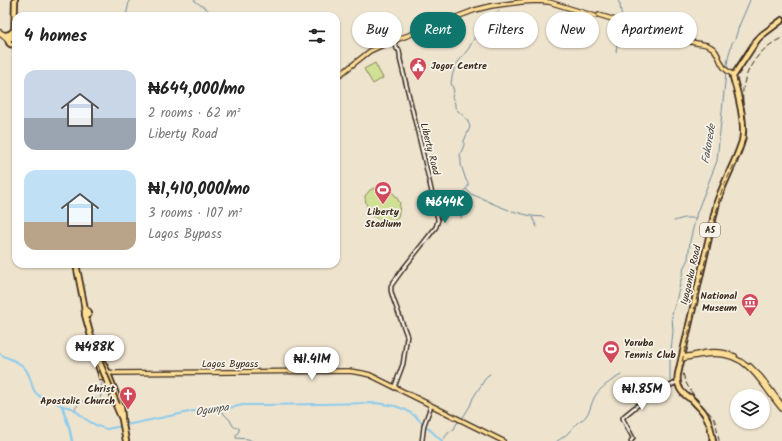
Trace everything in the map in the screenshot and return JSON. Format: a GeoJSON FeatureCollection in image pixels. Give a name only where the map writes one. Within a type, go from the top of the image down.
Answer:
{"type":"FeatureCollection","features":[{"type":"Feature","properties":{"kind":"highway"},"geometry":{"type":"LineString","coordinates":[[13,0],[13,12]]}},
{"type":"Feature","properties":{"kind":"highway"},"geometry":{"type":"LineString","coordinates":[[13,0],[13,12]]}},
{"type":"Feature","properties":{"kind":"highway"},"geometry":{"type":"LineString","coordinates":[[734,76],[760,37],[782,20]]}},
{"type":"Feature","properties":{"kind":"highway"},"geometry":{"type":"LineString","coordinates":[[6,36],[12,32]]}},
{"type":"Feature","properties":{"kind":"highway","name":"Iyaganku Road"},"geometry":{"type":"LineString","coordinates":[[713,441],[709,421],[701,409],[682,390],[678,382],[678,372],[717,202],[742,141],[743,126],[734,76]]}},
{"type":"Feature","properties":{"kind":"highway"},"geometry":{"type":"LineString","coordinates":[[78,268],[92,338],[118,405],[125,441]]}},
{"type":"Feature","properties":{"kind":"highway"},"geometry":{"type":"LineString","coordinates":[[92,338],[96,343],[101,360],[121,407],[121,417]]}},
{"type":"Feature","properties":{"kind":"highway"},"geometry":{"type":"LineString","coordinates":[[92,338],[92,350],[121,417]]}},
{"type":"Feature","properties":{"kind":"main road"},"geometry":{"type":"LineString","coordinates":[[402,38],[475,8],[491,4],[523,0]]}},
{"type":"Feature","properties":{"kind":"main road"},"geometry":{"type":"LineString","coordinates":[[547,0],[584,12]]}},
{"type":"Feature","properties":{"kind":"main road"},"geometry":{"type":"LineString","coordinates":[[402,38],[475,10],[491,6],[534,1],[549,2],[583,12]]}},
{"type":"Feature","properties":{"kind":"main road"},"geometry":{"type":"LineString","coordinates":[[599,17],[664,36],[710,46],[715,50],[724,68],[734,76]]}},
{"type":"Feature","properties":{"kind":"main road"},"geometry":{"type":"LineString","coordinates":[[0,33],[12,40]]}},
{"type":"Feature","properties":{"kind":"main road"},"geometry":{"type":"LineString","coordinates":[[0,33],[12,40]]}},
{"type":"Feature","properties":{"kind":"main road"},"geometry":{"type":"LineString","coordinates":[[340,74],[369,50],[374,48]]}},
{"type":"Feature","properties":{"kind":"main road"},"geometry":{"type":"LineString","coordinates":[[682,358],[683,356],[692,356],[704,352],[714,351],[737,356],[753,368],[782,405]]}},
{"type":"Feature","properties":{"kind":"main road"},"geometry":{"type":"LineString","coordinates":[[682,358],[711,354],[736,358],[746,365],[782,409]]}},
{"type":"Feature","properties":{"kind":"main road","name":"Lagos Bypass"},"geometry":{"type":"LineString","coordinates":[[108,374],[349,373],[365,375],[504,441]]}},
{"type":"Feature","properties":{"kind":"main road"},"geometry":{"type":"LineString","coordinates":[[102,376],[108,374]]}},
{"type":"Feature","properties":{"kind":"main road"},"geometry":{"type":"LineString","coordinates":[[102,376],[106,378],[108,374]]}},
{"type":"Feature","properties":{"kind":"main road","name":"Lagos Bypass"},"geometry":{"type":"LineString","coordinates":[[431,406],[500,441]]}},
{"type":"Feature","properties":{"kind":"street","name":"Liberty Road"},"geometry":{"type":"LineString","coordinates":[[394,388],[403,364],[407,336],[393,298],[391,286],[436,227],[438,220],[398,48]]}},
{"type":"Feature","properties":{"kind":"street"},"geometry":{"type":"LineString","coordinates":[[631,441],[633,438],[623,417],[648,398],[675,382],[678,382]]}},
{"type":"Feature","properties":{"kind":"street"},"geometry":{"type":"LineString","coordinates":[[422,441],[424,425],[431,406]]}},
{"type":"Feature","properties":{"kind":"green space"},"geometry":{"type":"Polygon","coordinates":[[[375,63],[383,78],[373,84],[364,69],[375,63]]]}},
{"type":"Feature","properties":{"kind":"green space","name":"Liberty Stadium"},"geometry":{"type":"Polygon","coordinates":[[[377,187],[388,189],[395,195],[400,203],[398,217],[393,222],[381,221],[374,216],[373,217],[368,207],[365,196],[370,190],[377,187]]]}},
{"type":"Feature","properties":{"kind":"waterway"},"geometry":{"type":"LineString","coordinates":[[127,12],[128,0]]}},
{"type":"Feature","properties":{"kind":"waterway"},"geometry":{"type":"LineString","coordinates":[[194,0],[210,12]]}},
{"type":"Feature","properties":{"kind":"waterway"},"geometry":{"type":"LineString","coordinates":[[618,0],[621,12]]}},
{"type":"Feature","properties":{"kind":"waterway","name":"Fakorede"},"geometry":{"type":"LineString","coordinates":[[726,69],[732,43],[735,39],[750,0]]}},
{"type":"Feature","properties":{"kind":"waterway"},"geometry":{"type":"LineString","coordinates":[[461,218],[465,205],[463,194],[465,189],[468,187],[468,183],[461,165],[460,155],[470,127],[467,119],[455,107],[452,97],[454,91],[451,83],[452,77],[455,66],[469,48],[478,31],[499,10]]}},
{"type":"Feature","properties":{"kind":"waterway"},"geometry":{"type":"LineString","coordinates":[[616,52],[617,48]]}},
{"type":"Feature","properties":{"kind":"waterway","name":"Fakorede"},"geometry":{"type":"LineString","coordinates":[[672,314],[684,267],[688,259],[690,241],[697,212],[717,161],[726,72]]}},
{"type":"Feature","properties":{"kind":"waterway"},"geometry":{"type":"LineString","coordinates":[[466,189],[471,194],[486,200]]}},
{"type":"Feature","properties":{"kind":"waterway"},"geometry":{"type":"LineString","coordinates":[[487,201],[509,210]]}},
{"type":"Feature","properties":{"kind":"waterway"},"geometry":{"type":"LineString","coordinates":[[512,211],[531,216],[544,217]]}},
{"type":"Feature","properties":{"kind":"waterway"},"geometry":{"type":"LineString","coordinates":[[532,217],[537,227]]}},
{"type":"Feature","properties":{"kind":"waterway"},"geometry":{"type":"LineString","coordinates":[[674,221],[684,218],[695,218]]}},
{"type":"Feature","properties":{"kind":"waterway","name":"Fakorede"},"geometry":{"type":"LineString","coordinates":[[670,381],[673,331],[672,316]]}},
{"type":"Feature","properties":{"kind":"waterway","name":"Ogunpa"},"geometry":{"type":"LineString","coordinates":[[0,354],[25,368],[28,372],[34,390],[40,397],[72,408],[89,422],[107,429],[194,411],[220,410],[243,405],[376,403],[395,406],[406,410],[415,416],[442,441]]}},
{"type":"Feature","properties":{"kind":"waterway"},"geometry":{"type":"LineString","coordinates":[[462,419],[473,398],[487,376],[490,374]]}},
{"type":"Feature","properties":{"kind":"waterway"},"geometry":{"type":"LineString","coordinates":[[580,422],[588,413],[594,398],[599,391],[621,375]]}},
{"type":"Feature","properties":{"kind":"waterway"},"geometry":{"type":"LineString","coordinates":[[74,410],[83,401],[88,399],[100,399],[102,383]]}},
{"type":"Feature","properties":{"kind":"waterway"},"geometry":{"type":"LineString","coordinates":[[62,406],[72,441]]}},
{"type":"Feature","properties":{"kind":"waterway"},"geometry":{"type":"LineString","coordinates":[[220,410],[230,420],[233,426],[237,428],[239,427],[236,438],[248,439],[252,441]]}},
{"type":"Feature","properties":{"kind":"waterway"},"geometry":{"type":"LineString","coordinates":[[442,441],[460,421]]}},
{"type":"Feature","properties":{"kind":"waterway"},"geometry":{"type":"LineString","coordinates":[[557,441],[567,434],[578,422]]}},
{"type":"Feature","properties":{"kind":"railway"},"geometry":{"type":"LineString","coordinates":[[719,441],[714,419],[688,387],[682,369],[682,362],[720,196],[740,154],[745,137],[746,132],[743,102],[744,82],[747,73],[758,56],[765,49],[782,38]]}},
{"type":"Feature","properties":{"kind":"place","name":"Jogor Centre"},"geometry":{"type":"Point","coordinates":[418,81]}},
{"type":"Feature","properties":{"kind":"place","name":"Liberty Stadium"},"geometry":{"type":"Point","coordinates":[383,205]}},
{"type":"Feature","properties":{"kind":"place","name":"National Museum"},"geometry":{"type":"Point","coordinates":[750,317]}},
{"type":"Feature","properties":{"kind":"place","name":"Yoruba Tennis Club"},"geometry":{"type":"Point","coordinates":[611,364]}},
{"type":"Feature","properties":{"kind":"place","name":"Christ Apostolic Church"},"geometry":{"type":"Point","coordinates":[128,410]}}]}
